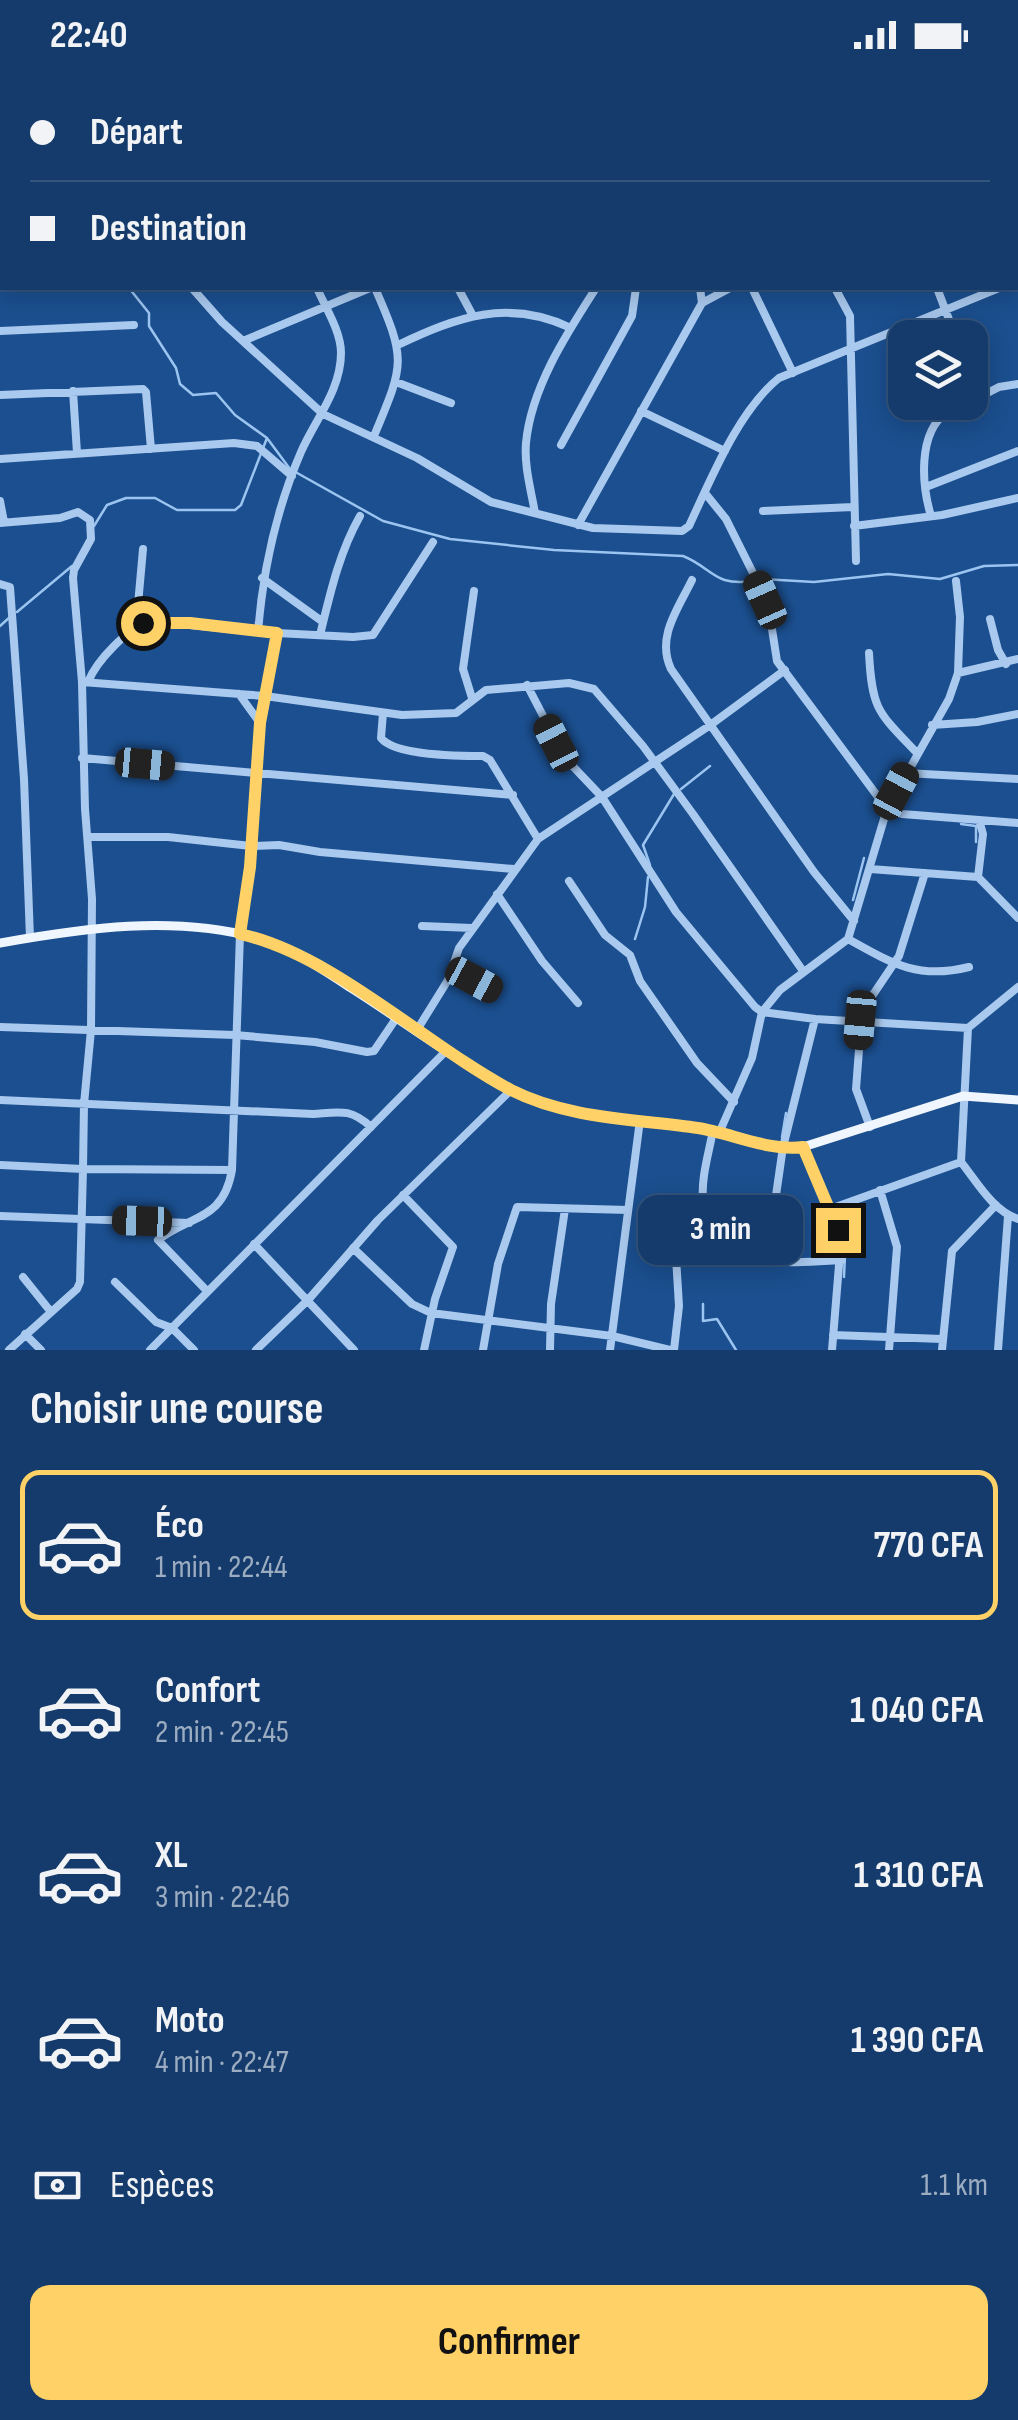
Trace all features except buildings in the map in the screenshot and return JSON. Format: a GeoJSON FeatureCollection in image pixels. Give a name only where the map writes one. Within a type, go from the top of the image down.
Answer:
{"type":"FeatureCollection","features":[{"type":"Feature","properties":{"kind":"main road"},"geometry":{"type":"LineString","coordinates":[[0,942],[134,926],[240,934],[294,953],[446,1051],[511,1090],[544,1104],[716,1131],[784,1147],[803,1147],[964,1096],[1018,1100]]}},
{"type":"Feature","properties":{"kind":"street"},"geometry":{"type":"LineString","coordinates":[[195,290],[222,322],[322,414],[374,436],[491,502],[593,528],[686,530],[724,452],[771,385],[994,290]]}},
{"type":"Feature","properties":{"kind":"street"},"geometry":{"type":"LineString","coordinates":[[258,632],[262,578],[292,476],[335,382],[341,350],[318,290]]}},
{"type":"Feature","properties":{"kind":"street"},"geometry":{"type":"LineString","coordinates":[[243,341],[367,290]]}},
{"type":"Feature","properties":{"kind":"street"},"geometry":{"type":"LineString","coordinates":[[373,290],[398,345],[396,382],[374,436]]}},
{"type":"Feature","properties":{"kind":"street"},"geometry":{"type":"LineString","coordinates":[[459,290],[472,316]]}},
{"type":"Feature","properties":{"kind":"street"},"geometry":{"type":"LineString","coordinates":[[534,513],[526,465],[529,422],[542,385],[595,290]]}},
{"type":"Feature","properties":{"kind":"street"},"geometry":{"type":"LineString","coordinates":[[561,446],[632,316],[636,290]]}},
{"type":"Feature","properties":{"kind":"street"},"geometry":{"type":"LineString","coordinates":[[700,290],[702,303]]}},
{"type":"Feature","properties":{"kind":"street"},"geometry":{"type":"LineString","coordinates":[[578,525],[702,303],[726,290]]}},
{"type":"Feature","properties":{"kind":"street"},"geometry":{"type":"LineString","coordinates":[[753,290],[793,373]]}},
{"type":"Feature","properties":{"kind":"street"},"geometry":{"type":"LineString","coordinates":[[836,290],[850,316],[856,560]]}},
{"type":"Feature","properties":{"kind":"street"},"geometry":{"type":"LineString","coordinates":[[939,290],[950,320]]}},
{"type":"Feature","properties":{"kind":"street"},"geometry":{"type":"LineString","coordinates":[[398,345],[472,316],[532,313],[571,328]]}},
{"type":"Feature","properties":{"kind":"street"},"geometry":{"type":"LineString","coordinates":[[0,331],[134,325]]}},
{"type":"Feature","properties":{"kind":"street"},"geometry":{"type":"LineString","coordinates":[[396,382],[451,402]]}},
{"type":"Feature","properties":{"kind":"street"},"geometry":{"type":"LineString","coordinates":[[988,393],[1018,384]]}},
{"type":"Feature","properties":{"kind":"street"},"geometry":{"type":"LineString","coordinates":[[0,395],[143,388],[151,448]]}},
{"type":"Feature","properties":{"kind":"street"},"geometry":{"type":"LineString","coordinates":[[73,391],[77,452]]}},
{"type":"Feature","properties":{"kind":"street"},"geometry":{"type":"LineString","coordinates":[[641,410],[724,452]]}},
{"type":"Feature","properties":{"kind":"street"},"geometry":{"type":"LineString","coordinates":[[931,516],[926,444],[940,420]]}},
{"type":"Feature","properties":{"kind":"street"},"geometry":{"type":"LineString","coordinates":[[0,458],[228,442],[251,444],[292,476]]}},
{"type":"Feature","properties":{"kind":"street"},"geometry":{"type":"LineString","coordinates":[[926,487],[1018,451]]}},
{"type":"Feature","properties":{"kind":"street"},"geometry":{"type":"LineString","coordinates":[[705,493],[726,519],[747,558],[769,610],[775,655],[887,809],[902,814],[1018,823]]}},
{"type":"Feature","properties":{"kind":"street"},"geometry":{"type":"LineString","coordinates":[[854,526],[931,516],[1018,498]]}},
{"type":"Feature","properties":{"kind":"street"},"geometry":{"type":"LineString","coordinates":[[0,501],[2,522],[60,518],[78,512],[90,520],[91,540],[73,578],[85,682],[82,758],[92,928],[80,1282],[9,1350]]}},
{"type":"Feature","properties":{"kind":"street"},"geometry":{"type":"LineString","coordinates":[[763,511],[853,507]]}},
{"type":"Feature","properties":{"kind":"street"},"geometry":{"type":"LineString","coordinates":[[320,636],[333,579],[360,516]]}},
{"type":"Feature","properties":{"kind":"street"},"geometry":{"type":"LineString","coordinates":[[85,682],[136,627],[150,621],[320,636],[373,635],[433,542]]}},
{"type":"Feature","properties":{"kind":"street"},"geometry":{"type":"LineString","coordinates":[[136,627],[143,548]]}},
{"type":"Feature","properties":{"kind":"street"},"geometry":{"type":"LineString","coordinates":[[262,578],[323,622]]}},
{"type":"Feature","properties":{"kind":"street"},"geometry":{"type":"LineString","coordinates":[[692,580],[666,636],[664,650],[670,670],[814,872],[854,921]]}},
{"type":"Feature","properties":{"kind":"street"},"geometry":{"type":"LineString","coordinates":[[842,1260],[785,1262],[766,1258],[719,1228],[706,1212],[703,1199],[716,1131],[734,1102],[752,1058],[762,1012],[780,990],[848,939],[887,809],[949,698],[958,673],[960,617],[956,580]]}},
{"type":"Feature","properties":{"kind":"street"},"geometry":{"type":"LineString","coordinates":[[0,584],[10,587],[24,779],[30,938]]}},
{"type":"Feature","properties":{"kind":"street"},"geometry":{"type":"LineString","coordinates":[[472,698],[463,669],[474,591]]}},
{"type":"Feature","properties":{"kind":"street"},"geometry":{"type":"LineString","coordinates":[[990,619],[1006,664]]}},
{"type":"Feature","properties":{"kind":"street"},"geometry":{"type":"LineString","coordinates":[[207,1291],[158,1243],[159,1238],[190,1223],[225,1198],[232,1170],[231,1108],[240,934],[252,846],[260,723],[277,633]]}},
{"type":"Feature","properties":{"kind":"street"},"geometry":{"type":"LineString","coordinates":[[869,653],[874,701],[883,717],[916,752]]}},
{"type":"Feature","properties":{"kind":"street"},"geometry":{"type":"LineString","coordinates":[[958,673],[1018,659]]}},
{"type":"Feature","properties":{"kind":"street"},"geometry":{"type":"LineString","coordinates":[[417,1030],[453,969],[459,948],[538,839],[709,726],[784,670]]}},
{"type":"Feature","properties":{"kind":"street"},"geometry":{"type":"LineString","coordinates":[[85,682],[265,696],[383,713],[446,715],[456,713],[486,690],[569,683],[594,689],[654,762],[804,971]]}},
{"type":"Feature","properties":{"kind":"street"},"geometry":{"type":"LineString","coordinates":[[526,685],[564,758],[602,798],[676,912],[762,1012],[968,1028],[1018,987]]}},
{"type":"Feature","properties":{"kind":"street"},"geometry":{"type":"LineString","coordinates":[[239,694],[260,723]]}},
{"type":"Feature","properties":{"kind":"street"},"geometry":{"type":"LineString","coordinates":[[383,713],[380,738],[386,744],[430,754],[483,756],[498,769],[538,839]]}},
{"type":"Feature","properties":{"kind":"street"},"geometry":{"type":"LineString","coordinates":[[932,725],[1018,714]]}},
{"type":"Feature","properties":{"kind":"street"},"geometry":{"type":"LineString","coordinates":[[82,758],[512,795]]}},
{"type":"Feature","properties":{"kind":"street"},"geometry":{"type":"LineString","coordinates":[[906,773],[1018,779]]}},
{"type":"Feature","properties":{"kind":"street"},"geometry":{"type":"LineString","coordinates":[[978,877],[984,834],[979,820]]}},
{"type":"Feature","properties":{"kind":"street"},"geometry":{"type":"LineString","coordinates":[[984,834],[995,822]]}},
{"type":"Feature","properties":{"kind":"street"},"geometry":{"type":"LineString","coordinates":[[89,837],[168,837],[279,845],[514,868]]}},
{"type":"Feature","properties":{"kind":"street"},"geometry":{"type":"LineString","coordinates":[[870,869],[978,877],[1018,918]]}},
{"type":"Feature","properties":{"kind":"street"},"geometry":{"type":"LineString","coordinates":[[870,1127],[856,1089],[860,1020],[866,1003],[895,965],[926,873]]}},
{"type":"Feature","properties":{"kind":"street"},"geometry":{"type":"LineString","coordinates":[[569,881],[605,935],[630,955],[640,982],[696,1063],[734,1102]]}},
{"type":"Feature","properties":{"kind":"street"},"geometry":{"type":"LineString","coordinates":[[497,894],[542,961],[578,1003]]}},
{"type":"Feature","properties":{"kind":"street"},"geometry":{"type":"LineString","coordinates":[[422,926],[473,928]]}},
{"type":"Feature","properties":{"kind":"street"},"geometry":{"type":"LineString","coordinates":[[848,939],[895,965],[920,971],[969,967]]}},
{"type":"Feature","properties":{"kind":"street"},"geometry":{"type":"LineString","coordinates":[[453,969],[494,990]]}},
{"type":"Feature","properties":{"kind":"street"},"geometry":{"type":"LineString","coordinates":[[0,1026],[236,1035],[372,1052],[397,1017]]}},
{"type":"Feature","properties":{"kind":"street"},"geometry":{"type":"LineString","coordinates":[[790,1228],[776,1224],[772,1216],[815,1019]]}},
{"type":"Feature","properties":{"kind":"street"},"geometry":{"type":"LineString","coordinates":[[968,1028],[962,1162],[996,1205],[1018,1219]]}},
{"type":"Feature","properties":{"kind":"street"},"geometry":{"type":"LineString","coordinates":[[150,1350],[446,1051]]}},
{"type":"Feature","properties":{"kind":"street"},"geometry":{"type":"LineString","coordinates":[[256,1350],[308,1300],[403,1195],[511,1090]]}},
{"type":"Feature","properties":{"kind":"street"},"geometry":{"type":"LineString","coordinates":[[0,1100],[313,1114],[346,1112],[359,1116],[372,1128]]}},
{"type":"Feature","properties":{"kind":"street"},"geometry":{"type":"LineString","coordinates":[[610,1350],[640,1120]]}},
{"type":"Feature","properties":{"kind":"street"},"geometry":{"type":"LineString","coordinates":[[803,1147],[841,1241],[832,1350]]}},
{"type":"Feature","properties":{"kind":"street"},"geometry":{"type":"LineString","coordinates":[[830,1209],[962,1162]]}},
{"type":"Feature","properties":{"kind":"street"},"geometry":{"type":"LineString","coordinates":[[0,1165],[232,1170]]}},
{"type":"Feature","properties":{"kind":"street"},"geometry":{"type":"LineString","coordinates":[[880,1190],[897,1247],[888,1350]]}},
{"type":"Feature","properties":{"kind":"street"},"geometry":{"type":"LineString","coordinates":[[403,1195],[453,1247],[424,1350]]}},
{"type":"Feature","properties":{"kind":"street"},"geometry":{"type":"LineString","coordinates":[[942,1350],[952,1251],[996,1205]]}},
{"type":"Feature","properties":{"kind":"street"},"geometry":{"type":"LineString","coordinates":[[483,1350],[498,1264],[517,1207],[628,1210]]}},
{"type":"Feature","properties":{"kind":"street"},"geometry":{"type":"LineString","coordinates":[[550,1350],[552,1304],[566,1209]]}},
{"type":"Feature","properties":{"kind":"street"},"geometry":{"type":"LineString","coordinates":[[0,1216],[190,1223]]}},
{"type":"Feature","properties":{"kind":"street"},"geometry":{"type":"LineString","coordinates":[[998,1350],[1008,1216]]}},
{"type":"Feature","properties":{"kind":"street"},"geometry":{"type":"LineString","coordinates":[[254,1244],[354,1350]]}},
{"type":"Feature","properties":{"kind":"street"},"geometry":{"type":"LineString","coordinates":[[353,1248],[412,1304],[432,1314],[612,1336],[672,1350],[679,1306],[676,1258]]}},
{"type":"Feature","properties":{"kind":"street"},"geometry":{"type":"LineString","coordinates":[[22,1277],[51,1312]]}},
{"type":"Feature","properties":{"kind":"street"},"geometry":{"type":"LineString","coordinates":[[115,1282],[156,1322],[172,1328],[194,1350]]}},
{"type":"Feature","properties":{"kind":"street"},"geometry":{"type":"LineString","coordinates":[[25,1334],[40,1350]]}},
{"type":"Feature","properties":{"kind":"street"},"geometry":{"type":"LineString","coordinates":[[833,1335],[942,1339]]}},
{"type":"Feature","properties":{"kind":"street"},"geometry":{"type":"LineString","coordinates":[[335,1350],[344,1340]]}},
{"type":"Feature","properties":{"kind":"waterway"},"geometry":{"type":"LineString","coordinates":[[131,290],[149,313],[149,326],[176,368],[180,384],[193,395],[216,393],[235,415],[267,438],[290,469],[383,521],[450,539],[554,550],[683,556],[722,579],[753,581]]}},
{"type":"Feature","properties":{"kind":"waterway"},"geometry":{"type":"LineString","coordinates":[[94,526],[107,505],[126,498],[155,498],[177,510],[235,510],[241,505],[267,438]]}},
{"type":"Feature","properties":{"kind":"waterway"},"geometry":{"type":"LineString","coordinates":[[761,579],[814,582],[888,574],[940,579],[984,566],[1018,565]]}},
{"type":"Feature","properties":{"kind":"waterway"},"geometry":{"type":"LineString","coordinates":[[17,612],[72,566]]}},
{"type":"Feature","properties":{"kind":"waterway"},"geometry":{"type":"LineString","coordinates":[[0,626],[10,617]]}},
{"type":"Feature","properties":{"kind":"waterway"},"geometry":{"type":"LineString","coordinates":[[681,789],[710,766]]}},
{"type":"Feature","properties":{"kind":"waterway"},"geometry":{"type":"LineString","coordinates":[[650,865],[643,845],[674,794]]}},
{"type":"Feature","properties":{"kind":"waterway"},"geometry":{"type":"LineString","coordinates":[[961,824],[976,826],[976,842]]}},
{"type":"Feature","properties":{"kind":"waterway"},"geometry":{"type":"LineString","coordinates":[[853,900],[864,858]]}},
{"type":"Feature","properties":{"kind":"waterway"},"geometry":{"type":"LineString","coordinates":[[635,939],[645,907],[648,877]]}},
{"type":"Feature","properties":{"kind":"waterway"},"geometry":{"type":"LineString","coordinates":[[782,1137],[786,1113]]}},
{"type":"Feature","properties":{"kind":"waterway"},"geometry":{"type":"LineString","coordinates":[[844,1277],[845,1254]]}},
{"type":"Feature","properties":{"kind":"waterway"},"geometry":{"type":"LineString","coordinates":[[703,1304],[703,1321],[717,1319],[736,1350]]}},
{"type":"Feature","properties":{"kind":"route"},"geometry":{"type":"LineString","coordinates":[[143,623],[190,623],[277,633],[260,723],[250,867],[240,934],[294,953],[446,1051],[511,1090],[544,1104],[720,1131],[784,1147],[803,1147],[838,1230]]}}]}
